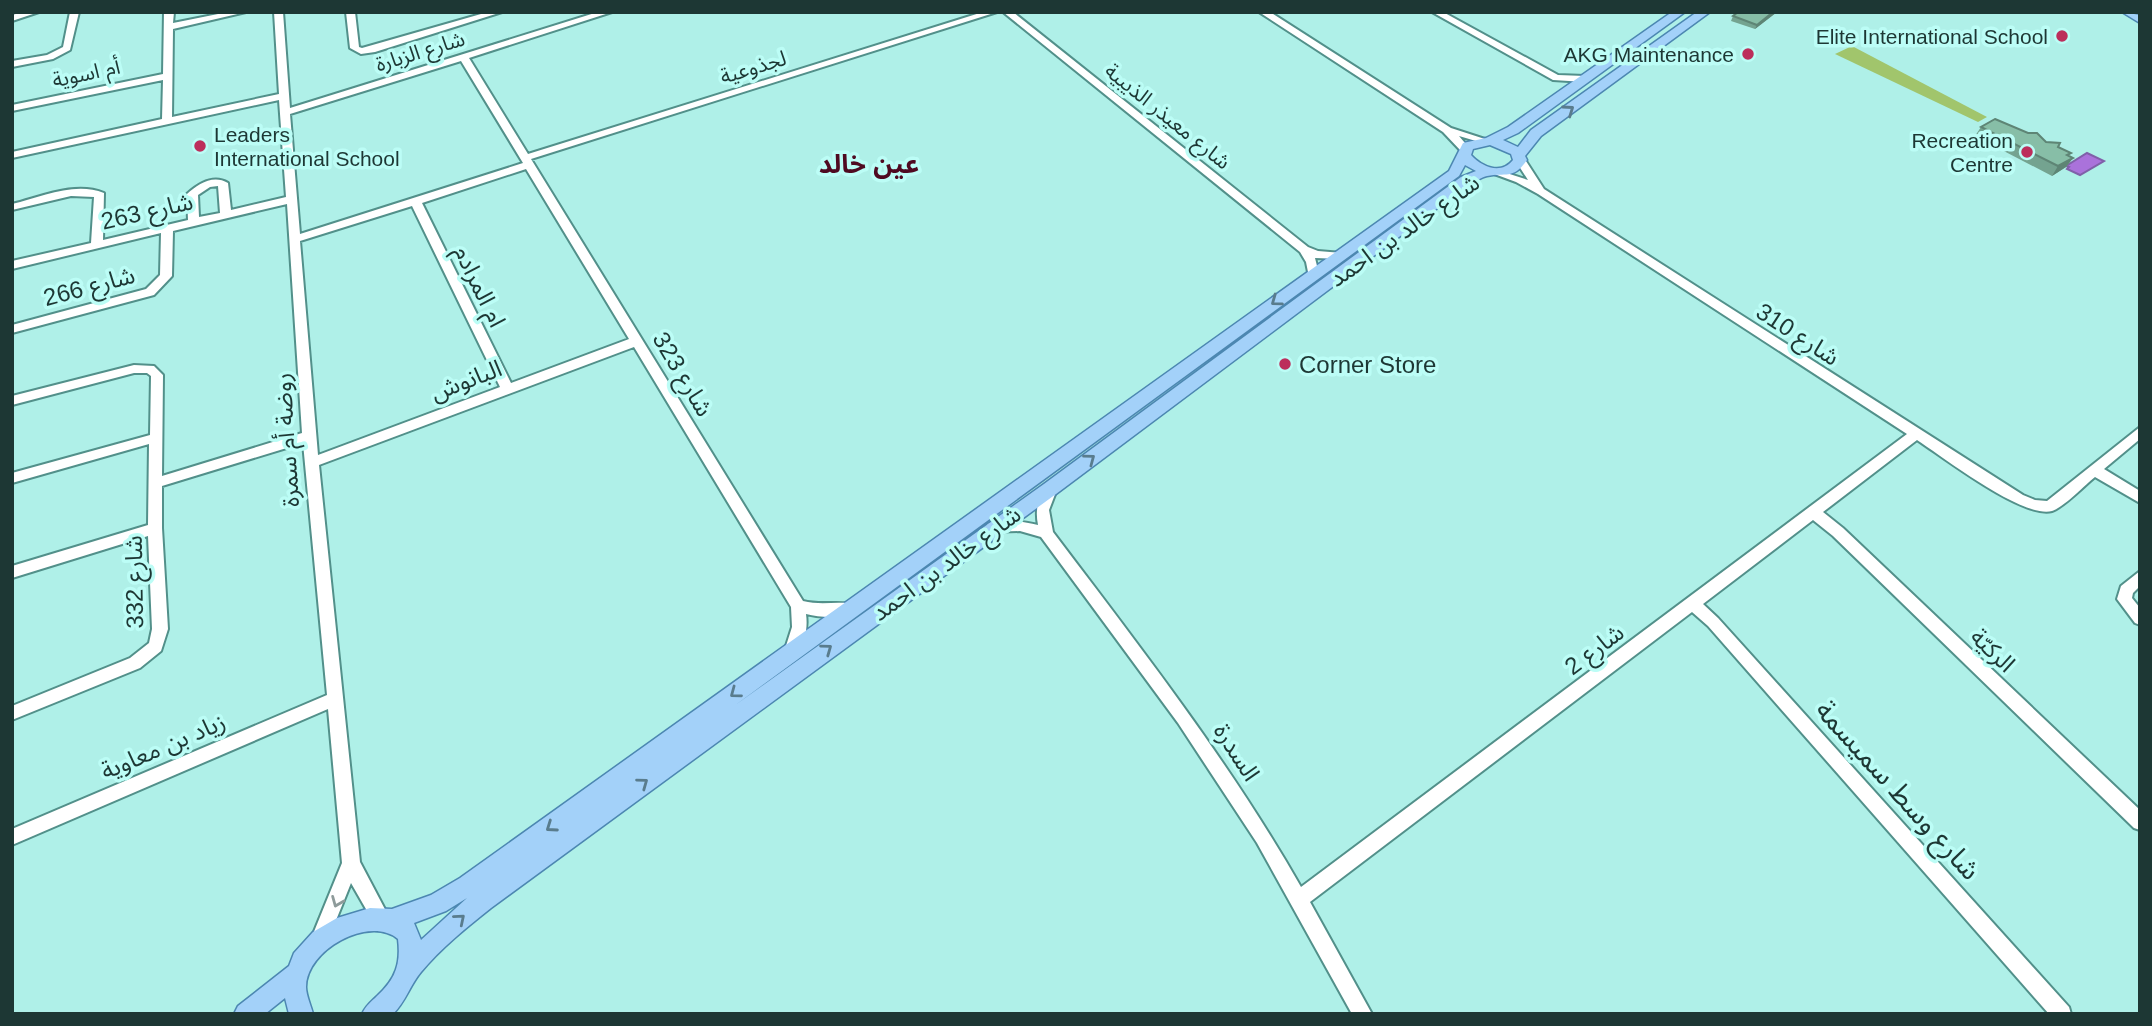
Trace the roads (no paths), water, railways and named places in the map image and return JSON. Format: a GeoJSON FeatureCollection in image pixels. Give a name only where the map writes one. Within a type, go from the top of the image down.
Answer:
{"type":"FeatureCollection","features":[{"type":"Feature","properties":{"kind":"main road","name":"شارع خالد بن احمد"},"geometry":{"type":"LineString","coordinates":[[319,941],[349,922],[387,918],[438,902],[468,886],[639,765],[793,649],[1454,173],[1473,143],[1506,134],[1680,12]]}},
{"type":"Feature","properties":{"kind":"main road"},"geometry":{"type":"LineString","coordinates":[[1488,141],[1510,147],[1519,157],[1536,133],[1705,12]]}},
{"type":"Feature","properties":{"kind":"main road"},"geometry":{"type":"LineString","coordinates":[[2127,12],[2140,20]]}},
{"type":"Feature","properties":{"kind":"main road"},"geometry":{"type":"LineString","coordinates":[[1465,152],[1470,163],[1491,172]]}},
{"type":"Feature","properties":{"kind":"main road","name":"شارع خالد بن احمد"},"geometry":{"type":"LineString","coordinates":[[374,1014],[391,1000],[406,976],[453,924],[483,900],[1050,489],[1466,180],[1491,172],[1509,171],[1519,164],[1519,157]]}},
{"type":"Feature","properties":{"kind":"main road"},"geometry":{"type":"LineString","coordinates":[[387,918],[403,927],[410,938],[412,951],[406,976]]}},
{"type":"Feature","properties":{"kind":"main road"},"geometry":{"type":"LineString","coordinates":[[301,1014],[295,1004],[297,974],[319,941]]}},
{"type":"Feature","properties":{"kind":"main road"},"geometry":{"type":"LineString","coordinates":[[246,1014],[297,974]]}},
{"type":"Feature","properties":{"kind":"street"},"geometry":{"type":"LineString","coordinates":[[12,18],[35,12]]}},
{"type":"Feature","properties":{"kind":"street"},"geometry":{"type":"LineString","coordinates":[[12,64],[50,57],[67,48],[75,12]]}},
{"type":"Feature","properties":{"kind":"street"},"geometry":{"type":"LineString","coordinates":[[167,121],[169,12]]}},
{"type":"Feature","properties":{"kind":"street"},"geometry":{"type":"LineString","coordinates":[[169,27],[242,12]]}},
{"type":"Feature","properties":{"kind":"street","name":"روضة أم سمرة"},"geometry":{"type":"LineString","coordinates":[[278,12],[311,463],[351,863],[364,891],[387,918]]}},
{"type":"Feature","properties":{"kind":"street"},"geometry":{"type":"LineString","coordinates":[[350,12],[355,48],[360,51],[372,50],[498,12]]}},
{"type":"Feature","properties":{"kind":"street","name":"لجذوعية"},"geometry":{"type":"LineString","coordinates":[[527,162],[993,12]]}},
{"type":"Feature","properties":{"kind":"street","name":"شارع معيذر الذيبية"},"geometry":{"type":"LineString","coordinates":[[1007,12],[1304,250],[1317,255],[1338,256]]}},
{"type":"Feature","properties":{"kind":"street"},"geometry":{"type":"LineString","coordinates":[[1263,12],[1447,130],[1488,141]]}},
{"type":"Feature","properties":{"kind":"street"},"geometry":{"type":"LineString","coordinates":[[1436,12],[1556,78],[1585,79]]}},
{"type":"Feature","properties":{"kind":"street","name":"شارع الزبارة"},"geometry":{"type":"LineString","coordinates":[[284,113],[602,13]]}},
{"type":"Feature","properties":{"kind":"street","name":"شارع 323"},"geometry":{"type":"LineString","coordinates":[[464,58],[798,606]]}},
{"type":"Feature","properties":{"kind":"street","name":"أم اسوية"},"geometry":{"type":"LineString","coordinates":[[12,108],[167,76]]}},
{"type":"Feature","properties":{"kind":"street"},"geometry":{"type":"LineString","coordinates":[[1556,78],[1562,95]]}},
{"type":"Feature","properties":{"kind":"street"},"geometry":{"type":"LineString","coordinates":[[12,155],[283,96]]}},
{"type":"Feature","properties":{"kind":"street"},"geometry":{"type":"LineString","coordinates":[[1447,130],[1465,152]]}},
{"type":"Feature","properties":{"kind":"street","name":"شارع 310"},"geometry":{"type":"LineString","coordinates":[[1519,157],[1542,192]]}},
{"type":"Feature","properties":{"kind":"street"},"geometry":{"type":"LineString","coordinates":[[296,239],[416,202],[527,162]]}},
{"type":"Feature","properties":{"kind":"street","name":"شارع 310"},"geometry":{"type":"LineString","coordinates":[[1491,172],[1520,180],[1542,192],[2018,499],[2035,505],[2050,506],[2095,470]]}},
{"type":"Feature","properties":{"kind":"street"},"geometry":{"type":"LineString","coordinates":[[194,222],[192,194],[207,184],[220,182],[224,185],[226,214]]}},
{"type":"Feature","properties":{"kind":"street"},"geometry":{"type":"LineString","coordinates":[[12,207],[82,191],[95,191],[100,195],[97,244]]}},
{"type":"Feature","properties":{"kind":"street","name":"شارع 263"},"geometry":{"type":"LineString","coordinates":[[12,265],[292,199]]}},
{"type":"Feature","properties":{"kind":"street","name":"ام المرادم"},"geometry":{"type":"LineString","coordinates":[[416,202],[507,389]]}},
{"type":"Feature","properties":{"kind":"street","name":"شارع 266"},"geometry":{"type":"LineString","coordinates":[[12,329],[150,292],[166,276],[167,228]]}},
{"type":"Feature","properties":{"kind":"street"},"geometry":{"type":"LineString","coordinates":[[1304,250],[1312,262],[1313,274]]}},
{"type":"Feature","properties":{"kind":"street","name":"البانوش"},"geometry":{"type":"LineString","coordinates":[[311,463],[637,341]]}},
{"type":"Feature","properties":{"kind":"street","name":"شارع 332"},"geometry":{"type":"LineString","coordinates":[[12,401],[134,369],[150,369],[157,375],[155,528],[160,629],[156,646],[135,663],[12,713]]}},
{"type":"Feature","properties":{"kind":"street"},"geometry":{"type":"LineString","coordinates":[[2140,432],[2095,470],[2140,498]]}},
{"type":"Feature","properties":{"kind":"street","name":"شارع 2"},"geometry":{"type":"LineString","coordinates":[[1300,899],[1915,435]]}},
{"type":"Feature","properties":{"kind":"street"},"geometry":{"type":"LineString","coordinates":[[156,483],[309,436]]}},
{"type":"Feature","properties":{"kind":"street"},"geometry":{"type":"LineString","coordinates":[[12,478],[155,438]]}},
{"type":"Feature","properties":{"kind":"street"},"geometry":{"type":"LineString","coordinates":[[992,529],[1020,526],[1046,533],[1042,510],[1050,489]]}},
{"type":"Feature","properties":{"kind":"street","name":"الركيّة"},"geometry":{"type":"LineString","coordinates":[[1813,512],[2140,822]]}},
{"type":"Feature","properties":{"kind":"street"},"geometry":{"type":"LineString","coordinates":[[12,572],[155,528]]}},
{"type":"Feature","properties":{"kind":"street","name":"السدرة"},"geometry":{"type":"LineString","coordinates":[[1046,533],[1184,718],[1300,899],[1363,1014]]}},
{"type":"Feature","properties":{"kind":"street"},"geometry":{"type":"LineString","coordinates":[[2140,577],[2126,590],[2123,599],[2140,618]]}},
{"type":"Feature","properties":{"kind":"street","name":"شارع وسط سميسمة"},"geometry":{"type":"LineString","coordinates":[[1692,603],[1713,622],[2062,1014]]}},
{"type":"Feature","properties":{"kind":"street"},"geometry":{"type":"LineString","coordinates":[[793,649],[800,627],[798,606],[818,611],[851,609]]}},
{"type":"Feature","properties":{"kind":"street","name":"زياد بن معاوية"},"geometry":{"type":"LineString","coordinates":[[12,837],[333,699]]}},
{"type":"Feature","properties":{"kind":"street","name":"روضة أم سمرة"},"geometry":{"type":"LineString","coordinates":[[319,941],[351,863]]}},
{"type":"Feature","properties":{"kind":"street"},"geometry":{"type":"LineString","coordinates":[[392,1014],[406,976]]}},
{"type":"Feature","properties":{"kind":"place","name":"Elite International School"},"geometry":{"type":"Point","coordinates":[2062,36]}},
{"type":"Feature","properties":{"kind":"place","name":"AKG Maintenance"},"geometry":{"type":"Point","coordinates":[1748,54]}},
{"type":"Feature","properties":{"kind":"place","name":"Leaders International School"},"geometry":{"type":"Point","coordinates":[200,146]}},
{"type":"Feature","properties":{"kind":"place","name":"Recreation Centre"},"geometry":{"type":"Point","coordinates":[2027,152]}},
{"type":"Feature","properties":{"kind":"place","name":"Corner Store"},"geometry":{"type":"Point","coordinates":[1285,364]}},
{"type":"Feature","properties":{"kind":"district","name":"عين خالد"},"geometry":{"type":"Point","coordinates":[869,164]}}]}
